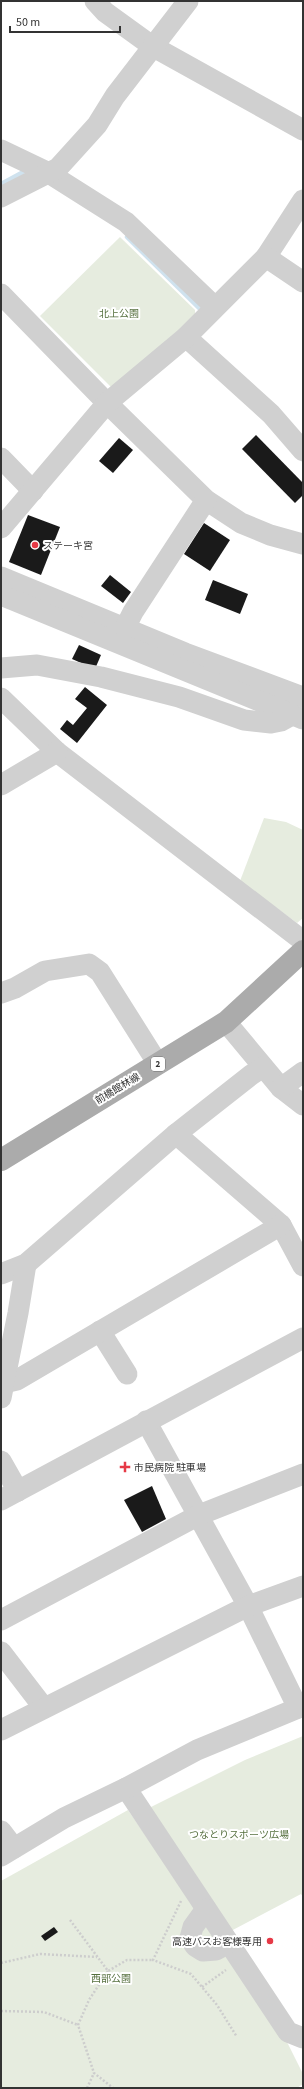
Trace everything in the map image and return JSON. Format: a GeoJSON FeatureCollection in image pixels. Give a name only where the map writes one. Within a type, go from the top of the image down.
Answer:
{"type":"FeatureCollection","features":[{"type":"Feature","properties":{"kind":"main road","name":"前橋館林線"},"geometry":{"type":"LineString","coordinates":[[1,1160],[226,1022],[303,951]]}},
{"type":"Feature","properties":{"kind":"street"},"geometry":{"type":"LineString","coordinates":[[95,1],[105,12],[152,46],[303,130]]}},
{"type":"Feature","properties":{"kind":"street"},"geometry":{"type":"LineString","coordinates":[[1,197],[47,172],[58,168],[97,125],[115,96],[188,1]]}},
{"type":"Feature","properties":{"kind":"street"},"geometry":{"type":"LineString","coordinates":[[1,150],[47,172],[126,222],[215,307]]}},
{"type":"Feature","properties":{"kind":"street"},"geometry":{"type":"LineString","coordinates":[[1,528],[107,403],[186,337],[266,257],[303,200]]}},
{"type":"Feature","properties":{"kind":"street"},"geometry":{"type":"LineString","coordinates":[[266,257],[303,282]]}},
{"type":"Feature","properties":{"kind":"street"},"geometry":{"type":"LineString","coordinates":[[1,294],[107,403],[206,500],[241,523],[270,535],[303,544]]}},
{"type":"Feature","properties":{"kind":"street"},"geometry":{"type":"LineString","coordinates":[[186,337],[271,414],[303,451]]}},
{"type":"Feature","properties":{"kind":"street"},"geometry":{"type":"LineString","coordinates":[[1,458],[33,491]]}},
{"type":"Feature","properties":{"kind":"street"},"geometry":{"type":"LineString","coordinates":[[125,628],[133,612],[206,500]]}},
{"type":"Feature","properties":{"kind":"street"},"geometry":{"type":"LineString","coordinates":[[1,577],[125,628],[303,698]]}},
{"type":"Feature","properties":{"kind":"street"},"geometry":{"type":"LineString","coordinates":[[1,595],[298,717]]}},
{"type":"Feature","properties":{"kind":"street"},"geometry":{"type":"LineString","coordinates":[[1,668],[37,665],[101,677],[179,697],[244,720],[271,723],[298,717]]}},
{"type":"Feature","properties":{"kind":"street"},"geometry":{"type":"LineString","coordinates":[[1,698],[57,752],[303,941]]}},
{"type":"Feature","properties":{"kind":"street"},"geometry":{"type":"LineString","coordinates":[[1,785],[57,752]]}},
{"type":"Feature","properties":{"kind":"street"},"geometry":{"type":"LineString","coordinates":[[1,993],[15,988],[45,972],[89,964],[100,972],[158,1064]]}},
{"type":"Feature","properties":{"kind":"street"},"geometry":{"type":"LineString","coordinates":[[226,1022],[281,1088],[303,1105]]}},
{"type":"Feature","properties":{"kind":"street"},"geometry":{"type":"LineString","coordinates":[[1,1274],[26,1264],[176,1134],[263,1067]]}},
{"type":"Feature","properties":{"kind":"street"},"geometry":{"type":"LineString","coordinates":[[281,1088],[303,1072]]}},
{"type":"Feature","properties":{"kind":"street"},"geometry":{"type":"LineString","coordinates":[[176,1134],[281,1225],[303,1266]]}},
{"type":"Feature","properties":{"kind":"street"},"geometry":{"type":"LineString","coordinates":[[3,1391],[17,1380],[281,1225]]}},
{"type":"Feature","properties":{"kind":"street"},"geometry":{"type":"LineString","coordinates":[[3,1391],[26,1264]]}},
{"type":"Feature","properties":{"kind":"street"},"geometry":{"type":"LineString","coordinates":[[100,1331],[127,1374]]}},
{"type":"Feature","properties":{"kind":"street"},"geometry":{"type":"LineString","coordinates":[[1,1461],[9,1495],[303,1338]]}},
{"type":"Feature","properties":{"kind":"street"},"geometry":{"type":"LineString","coordinates":[[1,1831],[7,1852],[64,1818],[126,1788],[197,1750],[300,1707],[200,1515],[146,1421]]}},
{"type":"Feature","properties":{"kind":"street"},"geometry":{"type":"LineString","coordinates":[[1,1620],[200,1515],[303,1474]]}},
{"type":"Feature","properties":{"kind":"street"},"geometry":{"type":"LineString","coordinates":[[1,1730],[248,1606],[303,1586]]}},
{"type":"Feature","properties":{"kind":"street"},"geometry":{"type":"LineString","coordinates":[[1,1652],[44,1708]]}},
{"type":"Feature","properties":{"kind":"street"},"geometry":{"type":"LineString","coordinates":[[126,1788],[288,2032],[303,2038]]}},
{"type":"Feature","properties":{"kind":"street"},"geometry":{"type":"LineString","coordinates":[[206,1909],[193,1927],[190,1938],[195,1946],[203,1951],[216,1950],[229,1943]]}},
{"type":"Feature","properties":{"kind":"path"},"geometry":{"type":"LineString","coordinates":[[153,1960],[182,1900]]}},
{"type":"Feature","properties":{"kind":"path"},"geometry":{"type":"LineString","coordinates":[[70,1920],[108,1971]]}},
{"type":"Feature","properties":{"kind":"path"},"geometry":{"type":"LineString","coordinates":[[1,1964],[40,1954],[97,1957]]}},
{"type":"Feature","properties":{"kind":"path"},"geometry":{"type":"LineString","coordinates":[[113,2088],[94,2073],[78,2025],[89,2000],[108,1971],[127,1960],[153,1960],[191,1974],[217,2005],[237,2037]]}},
{"type":"Feature","properties":{"kind":"path"},"geometry":{"type":"LineString","coordinates":[[202,1987],[227,1969]]}},
{"type":"Feature","properties":{"kind":"path"},"geometry":{"type":"LineString","coordinates":[[1,2011],[44,2012],[78,2025]]}},
{"type":"Feature","properties":{"kind":"path"},"geometry":{"type":"LineString","coordinates":[[87,2088],[94,2073]]}},
{"type":"Feature","properties":{"kind":"green space","name":"北上公園"},"geometry":{"type":"Polygon","coordinates":[[[120,237],[195,310],[195,318],[112,388],[40,316],[120,237]]]}},
{"type":"Feature","properties":{"kind":"green space"},"geometry":{"type":"Polygon","coordinates":[[[264,818],[286,822],[303,830],[303,918],[297,923],[240,881],[264,818]]]}},
{"type":"Feature","properties":{"kind":"green space","name":"つなとりスポーツ広場"},"geometry":{"type":"Polygon","coordinates":[[[303,1736],[303,1897],[301,1894],[229,1932],[147,1809],[245,1760],[303,1736]]]}},
{"type":"Feature","properties":{"kind":"green space","name":"西部公園"},"geometry":{"type":"Polygon","coordinates":[[[128,1810],[286,2040],[303,2074],[303,2084],[297,2088],[1,2088],[1,1881],[128,1810]]]}},
{"type":"Feature","properties":{"kind":"building"},"geometry":{"type":"Polygon","coordinates":[[[256,435],[303,483],[303,495],[295,503],[242,449],[256,435]]]}},
{"type":"Feature","properties":{"kind":"building"},"geometry":{"type":"Polygon","coordinates":[[[119,438],[133,450],[113,473],[99,461],[119,438]]]}},
{"type":"Feature","properties":{"kind":"building","name":"ステーキ宮"},"geometry":{"type":"Polygon","coordinates":[[[28,515],[60,527],[41,575],[9,562],[28,515]]]}},
{"type":"Feature","properties":{"kind":"building"},"geometry":{"type":"Polygon","coordinates":[[[204,523],[230,540],[210,571],[184,554],[204,523]]]}},
{"type":"Feature","properties":{"kind":"building"},"geometry":{"type":"Polygon","coordinates":[[[110,575],[131,592],[123,603],[101,586],[110,575]]]}},
{"type":"Feature","properties":{"kind":"building"},"geometry":{"type":"Polygon","coordinates":[[[213,580],[248,594],[240,614],[205,600],[213,580]]]}},
{"type":"Feature","properties":{"kind":"building"},"geometry":{"type":"Polygon","coordinates":[[[79,645],[101,655],[95,669],[72,659],[79,645]]]}},
{"type":"Feature","properties":{"kind":"building"},"geometry":{"type":"Polygon","coordinates":[[[85,687],[107,705],[77,743],[60,729],[67,720],[73,725],[87,708],[75,699],[85,687]]]}},
{"type":"Feature","properties":{"kind":"building"},"geometry":{"type":"Polygon","coordinates":[[[152,1486],[166,1519],[142,1532],[124,1500],[152,1486]]]}},
{"type":"Feature","properties":{"kind":"building"},"geometry":{"type":"Polygon","coordinates":[[[54,1927],[58,1932],[45,1941],[41,1936],[54,1927]]]}},
{"type":"Feature","properties":{"kind":"waterway"},"geometry":{"type":"LineString","coordinates":[[1,184],[25,171],[27,172]]}},
{"type":"Feature","properties":{"kind":"waterway"},"geometry":{"type":"LineString","coordinates":[[127,237],[201,310]]}},
{"type":"Feature","properties":{"kind":"place","name":"ステーキ宮"},"geometry":{"type":"Point","coordinates":[35,545]}},
{"type":"Feature","properties":{"kind":"place","name":"市民病院 駐車場"},"geometry":{"type":"Point","coordinates":[125,1467]}},
{"type":"Feature","properties":{"kind":"place","name":"高速バスお客様専用"},"geometry":{"type":"Point","coordinates":[270,1941]}}]}
